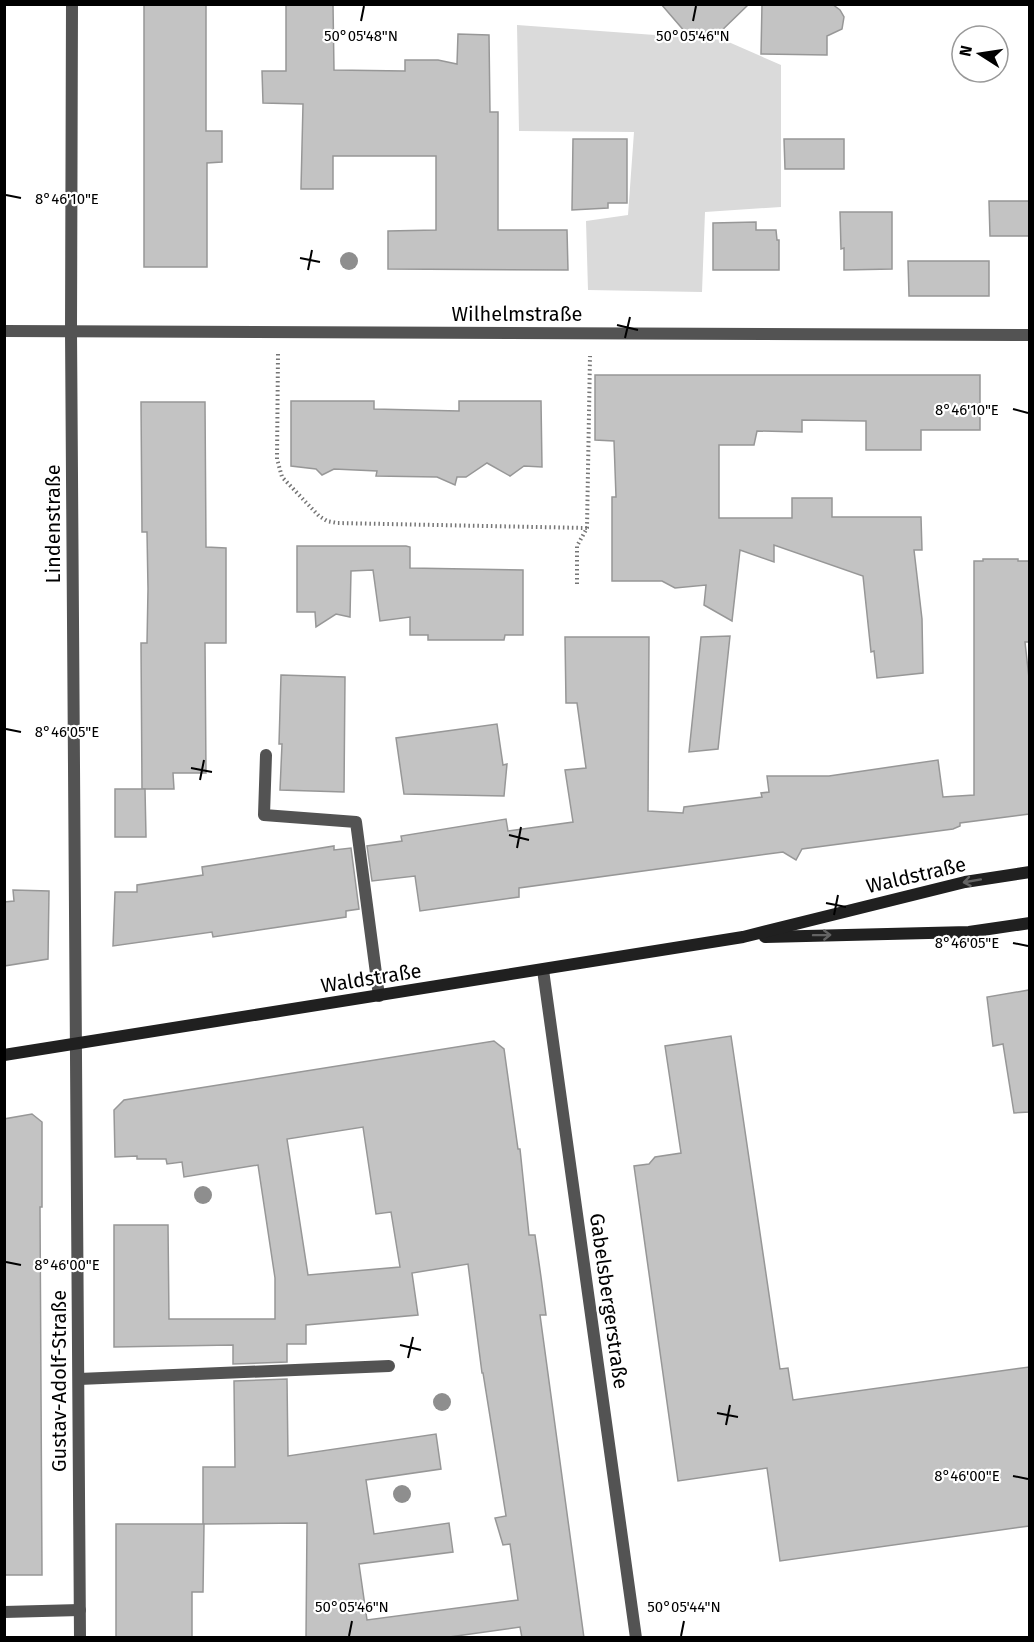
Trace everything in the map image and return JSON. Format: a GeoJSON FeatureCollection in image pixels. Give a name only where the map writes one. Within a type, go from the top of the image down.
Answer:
{"type":"FeatureCollection","features":[{"type":"Feature","properties":{"kind":"main road","name":"Waldstraße"},"geometry":{"type":"LineString","coordinates":[[4,1055],[742,937],[965,882],[1029,872]]}},
{"type":"Feature","properties":{"kind":"main road","name":"Waldstraße"},"geometry":{"type":"LineString","coordinates":[[742,937],[969,932],[1029,923]]}},
{"type":"Feature","properties":{"kind":"street","name":"Lindenstraße"},"geometry":{"type":"LineString","coordinates":[[72,4],[70,331],[77,1043]]}},
{"type":"Feature","properties":{"kind":"street","name":"Wilhelmstraße"},"geometry":{"type":"LineString","coordinates":[[4,331],[1029,335]]}},
{"type":"Feature","properties":{"kind":"street"},"geometry":{"type":"LineString","coordinates":[[266,755],[264,815],[356,822],[379,996]]}},
{"type":"Feature","properties":{"kind":"street","name":"Gabelsbergerstraße"},"geometry":{"type":"LineString","coordinates":[[543,970],[636,1638]]}},
{"type":"Feature","properties":{"kind":"street","name":"Gustav-Adolf-Straße"},"geometry":{"type":"LineString","coordinates":[[77,1043],[80,1638]]}},
{"type":"Feature","properties":{"kind":"street"},"geometry":{"type":"LineString","coordinates":[[79,1380],[389,1366]]}},
{"type":"Feature","properties":{"kind":"street"},"geometry":{"type":"LineString","coordinates":[[4,1612],[80,1610]]}},
{"type":"Feature","properties":{"kind":"path"},"geometry":{"type":"LineString","coordinates":[[278,333],[277,459],[279,470],[282,477],[327,521],[587,528]]}},
{"type":"Feature","properties":{"kind":"path"},"geometry":{"type":"LineString","coordinates":[[577,584],[577,546],[587,528],[590,334]]}},
{"type":"Feature","properties":{"kind":"shaded area"},"geometry":{"type":"Polygon","coordinates":[[[517,25],[724,40],[781,65],[781,207],[705,212],[702,292],[588,290],[586,221],[628,215],[634,132],[519,131],[517,25]]]}},
{"type":"Feature","properties":{"kind":"building"},"geometry":{"type":"Polygon","coordinates":[[[144,4],[206,4],[206,131],[222,131],[222,162],[207,163],[207,267],[144,267],[144,4]]]}},
{"type":"Feature","properties":{"kind":"building"},"geometry":{"type":"Polygon","coordinates":[[[286,4],[333,4],[334,70],[405,71],[405,60],[438,60],[457,64],[458,34],[489,35],[490,112],[498,112],[498,230],[567,230],[568,270],[388,269],[388,231],[436,230],[436,156],[333,156],[333,189],[301,189],[303,104],[263,103],[262,71],[286,71],[286,4]]]}},
{"type":"Feature","properties":{"kind":"building"},"geometry":{"type":"Polygon","coordinates":[[[661,4],[749,4],[718,34],[686,33],[661,4]]]}},
{"type":"Feature","properties":{"kind":"building"},"geometry":{"type":"Polygon","coordinates":[[[762,4],[832,4],[840,10],[844,17],[842,29],[827,36],[827,55],[761,54],[762,4]]]}},
{"type":"Feature","properties":{"kind":"building"},"geometry":{"type":"Polygon","coordinates":[[[573,139],[627,139],[627,203],[608,203],[608,208],[572,210],[573,139]]]}},
{"type":"Feature","properties":{"kind":"building"},"geometry":{"type":"Polygon","coordinates":[[[784,139],[844,139],[844,169],[785,169],[784,139]]]}},
{"type":"Feature","properties":{"kind":"building"},"geometry":{"type":"Polygon","coordinates":[[[989,201],[1029,201],[1029,236],[990,236],[989,201]]]}},
{"type":"Feature","properties":{"kind":"building"},"geometry":{"type":"Polygon","coordinates":[[[840,212],[892,212],[892,269],[844,270],[840,212]]]}},
{"type":"Feature","properties":{"kind":"building"},"geometry":{"type":"Polygon","coordinates":[[[756,222],[756,230],[776,230],[777,240],[779,240],[779,270],[713,270],[713,223],[756,222]]]}},
{"type":"Feature","properties":{"kind":"building"},"geometry":{"type":"Polygon","coordinates":[[[908,261],[989,261],[989,296],[909,296],[908,261]]]}},
{"type":"Feature","properties":{"kind":"building"},"geometry":{"type":"Polygon","coordinates":[[[595,375],[980,375],[980,430],[921,430],[921,450],[866,450],[866,421],[802,420],[802,432],[757,431],[754,445],[719,445],[719,518],[792,518],[792,498],[832,498],[832,517],[921,517],[922,550],[914,550],[922,619],[923,673],[877,678],[874,651],[871,652],[863,576],[774,545],[774,562],[740,550],[732,621],[704,605],[706,585],[675,588],[662,581],[612,581],[612,497],[616,497],[614,441],[595,440],[595,375]]]}},
{"type":"Feature","properties":{"kind":"building"},"geometry":{"type":"Polygon","coordinates":[[[291,401],[374,401],[374,409],[459,411],[459,401],[541,401],[542,467],[524,466],[510,476],[487,463],[466,477],[457,477],[455,485],[437,477],[376,476],[377,471],[334,469],[322,475],[316,469],[291,466],[291,401]]]}},
{"type":"Feature","properties":{"kind":"building"},"geometry":{"type":"Polygon","coordinates":[[[141,402],[205,402],[206,547],[226,548],[226,643],[205,643],[206,773],[173,773],[174,789],[142,789],[141,643],[147,643],[148,589],[147,532],[142,532],[141,402]]]}},
{"type":"Feature","properties":{"kind":"building"},"geometry":{"type":"Polygon","coordinates":[[[297,546],[406,546],[410,547],[410,568],[523,570],[523,635],[505,635],[504,640],[428,640],[428,635],[410,635],[410,617],[380,621],[373,570],[351,571],[350,617],[336,614],[316,627],[315,612],[297,612],[297,546]]]}},
{"type":"Feature","properties":{"kind":"building"},"geometry":{"type":"Polygon","coordinates":[[[983,559],[1029,561],[1029,642],[1025,642],[1029,678],[1029,814],[960,823],[960,826],[953,829],[802,849],[796,860],[783,852],[519,888],[519,897],[420,911],[415,876],[372,881],[367,846],[402,841],[401,836],[506,819],[508,831],[573,822],[565,770],[586,768],[577,703],[566,703],[565,637],[649,637],[648,811],[683,813],[684,807],[762,797],[761,793],[769,792],[767,776],[829,776],[938,760],[943,797],[974,795],[974,561],[983,561],[983,559]]]}},
{"type":"Feature","properties":{"kind":"building"},"geometry":{"type":"Polygon","coordinates":[[[730,636],[718,749],[689,752],[701,637],[730,636]]]}},
{"type":"Feature","properties":{"kind":"building"},"geometry":{"type":"Polygon","coordinates":[[[281,675],[345,677],[344,792],[280,790],[281,675]]]}},
{"type":"Feature","properties":{"kind":"building"},"geometry":{"type":"Polygon","coordinates":[[[497,724],[503,765],[507,764],[504,796],[404,794],[396,738],[497,724]]]}},
{"type":"Feature","properties":{"kind":"building"},"geometry":{"type":"Polygon","coordinates":[[[115,789],[145,789],[146,837],[115,837],[115,789]]]}},
{"type":"Feature","properties":{"kind":"building"},"geometry":{"type":"Polygon","coordinates":[[[334,846],[334,850],[351,848],[359,909],[346,911],[346,917],[213,937],[212,932],[113,946],[115,892],[137,892],[137,885],[203,875],[202,867],[334,846]]]}},
{"type":"Feature","properties":{"kind":"building"},"geometry":{"type":"Polygon","coordinates":[[[13,890],[49,891],[48,959],[4,966],[4,902],[14,901],[13,890]]]}},
{"type":"Feature","properties":{"kind":"building"},"geometry":{"type":"Polygon","coordinates":[[[1029,990],[1029,1112],[1014,1113],[1003,1044],[993,1046],[987,997],[1029,990]]]}},
{"type":"Feature","properties":{"kind":"building"},"geometry":{"type":"Polygon","coordinates":[[[731,1036],[780,1369],[788,1368],[793,1400],[1029,1367],[1029,1526],[780,1561],[767,1468],[678,1481],[634,1166],[649,1164],[655,1157],[681,1153],[665,1046],[731,1036]]]}},
{"type":"Feature","properties":{"kind":"building"},"geometry":{"type":"Polygon","coordinates":[[[494,1041],[504,1049],[518,1149],[520,1149],[529,1235],[535,1235],[541,1277],[546,1315],[540,1315],[584,1638],[522,1638],[520,1627],[442,1638],[306,1638],[307,1523],[203,1524],[203,1467],[235,1467],[234,1381],[287,1379],[288,1456],[436,1434],[441,1469],[366,1480],[374,1534],[449,1523],[453,1552],[359,1564],[367,1620],[518,1600],[510,1544],[503,1545],[495,1518],[506,1516],[482,1373],[468,1264],[412,1273],[418,1315],[306,1325],[306,1344],[287,1344],[287,1362],[233,1364],[233,1345],[114,1347],[114,1225],[168,1225],[169,1319],[275,1319],[275,1278],[258,1165],[184,1177],[182,1162],[167,1164],[166,1159],[137,1159],[137,1156],[115,1157],[114,1110],[124,1100],[494,1041]],[[363,1127],[287,1139],[308,1275],[400,1267],[391,1212],[376,1214],[363,1127]]]}},
{"type":"Feature","properties":{"kind":"building"},"geometry":{"type":"Polygon","coordinates":[[[32,1114],[42,1122],[42,1207],[40,1207],[42,1575],[4,1575],[4,1119],[32,1114]]]}},
{"type":"Feature","properties":{"kind":"building"},"geometry":{"type":"Polygon","coordinates":[[[116,1524],[204,1524],[203,1592],[192,1592],[192,1638],[116,1638],[116,1524]]]}}]}
